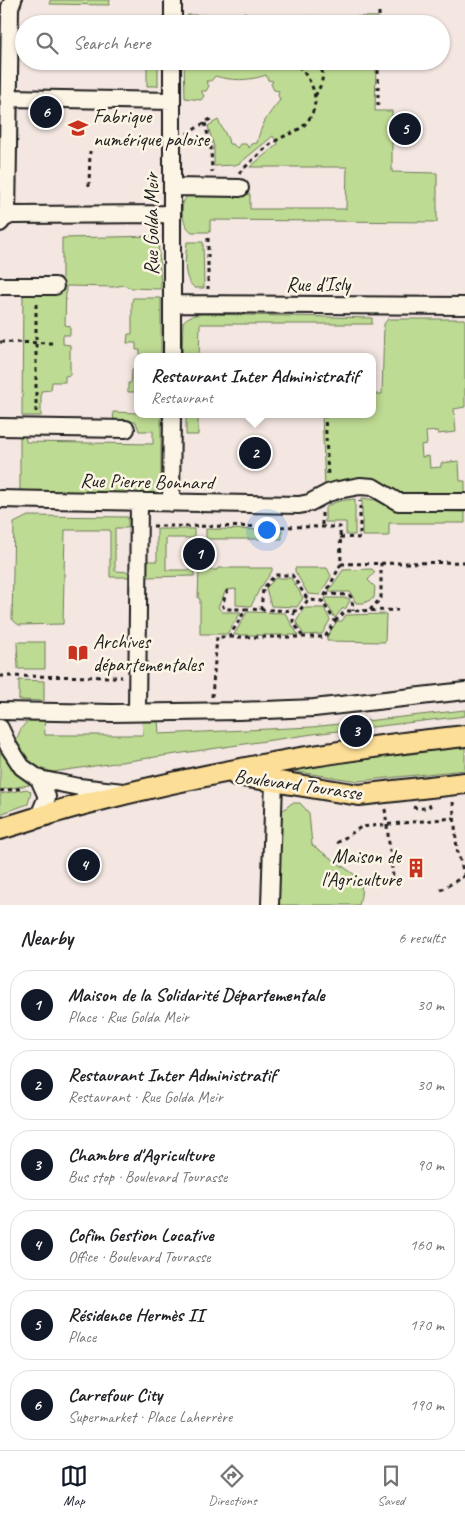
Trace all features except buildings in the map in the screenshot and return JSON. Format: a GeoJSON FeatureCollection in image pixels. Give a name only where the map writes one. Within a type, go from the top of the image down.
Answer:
{"type":"FeatureCollection","features":[{"type":"Feature","properties":{"kind":"main road","name":"Boulevard Tourasse"},"geometry":{"type":"LineString","coordinates":[[0,830],[82,804],[220,772],[313,756],[465,736]]}},
{"type":"Feature","properties":{"kind":"main road","name":"Boulevard Tourasse"},"geometry":{"type":"LineString","coordinates":[[220,772],[359,795],[465,783]]}},
{"type":"Feature","properties":{"kind":"street"},"geometry":{"type":"LineString","coordinates":[[13,0],[10,7],[4,219],[12,215],[172,214]]}},
{"type":"Feature","properties":{"kind":"street"},"geometry":{"type":"LineString","coordinates":[[173,0],[173,15]]}},
{"type":"Feature","properties":{"kind":"street","name":"Rue Golda Meir"},"geometry":{"type":"LineString","coordinates":[[172,70],[172,353]]}},
{"type":"Feature","properties":{"kind":"street"},"geometry":{"type":"LineString","coordinates":[[8,98],[172,100]]}},
{"type":"Feature","properties":{"kind":"street"},"geometry":{"type":"LineString","coordinates":[[172,187],[239,180]]}},
{"type":"Feature","properties":{"kind":"street"},"geometry":{"type":"LineString","coordinates":[[0,286],[55,286]]}},
{"type":"Feature","properties":{"kind":"street","name":"Rue d'Isly"},"geometry":{"type":"LineString","coordinates":[[172,304],[465,306]]}},
{"type":"Feature","properties":{"kind":"street"},"geometry":{"type":"LineString","coordinates":[[171,503],[172,418]]}},
{"type":"Feature","properties":{"kind":"street"},"geometry":{"type":"LineString","coordinates":[[0,427],[126,429]]}},
{"type":"Feature","properties":{"kind":"street"},"geometry":{"type":"LineString","coordinates":[[360,486],[373,488],[398,502],[465,502]]}},
{"type":"Feature","properties":{"kind":"street","name":"Rue Pierre Bonnard"},"geometry":{"type":"LineString","coordinates":[[0,499],[299,505],[309,503],[328,493],[360,486]]}},
{"type":"Feature","properties":{"kind":"street"},"geometry":{"type":"LineString","coordinates":[[137,712],[139,503]]}},
{"type":"Feature","properties":{"kind":"street"},"geometry":{"type":"LineString","coordinates":[[0,711],[137,712],[314,708],[465,691]]}},
{"type":"Feature","properties":{"kind":"street"},"geometry":{"type":"LineString","coordinates":[[0,728],[22,767],[39,779],[79,787],[131,793]]}},
{"type":"Feature","properties":{"kind":"street"},"geometry":{"type":"LineString","coordinates":[[38,818],[47,797],[39,779]]}},
{"type":"Feature","properties":{"kind":"street"},"geometry":{"type":"LineString","coordinates":[[270,905],[274,781]]}},
{"type":"Feature","properties":{"kind":"path"},"geometry":{"type":"LineString","coordinates":[[245,9],[245,15]]}},
{"type":"Feature","properties":{"kind":"path"},"geometry":{"type":"LineString","coordinates":[[380,9],[380,15]]}},
{"type":"Feature","properties":{"kind":"path"},"geometry":{"type":"LineString","coordinates":[[303,70],[312,86],[315,96]]}},
{"type":"Feature","properties":{"kind":"path"},"geometry":{"type":"LineString","coordinates":[[239,180],[276,140],[295,132],[306,122],[312,111],[315,96],[322,84],[323,70]]}},
{"type":"Feature","properties":{"kind":"path"},"geometry":{"type":"LineString","coordinates":[[378,70],[378,106]]}},
{"type":"Feature","properties":{"kind":"path"},"geometry":{"type":"LineString","coordinates":[[172,144],[212,118]]}},
{"type":"Feature","properties":{"kind":"path"},"geometry":{"type":"LineString","coordinates":[[205,123],[211,148],[212,173]]}},
{"type":"Feature","properties":{"kind":"path"},"geometry":{"type":"LineString","coordinates":[[90,151],[90,186]]}},
{"type":"Feature","properties":{"kind":"path"},"geometry":{"type":"LineString","coordinates":[[208,238],[208,304]]}},
{"type":"Feature","properties":{"kind":"path"},"geometry":{"type":"LineString","coordinates":[[35,428],[36,286]]}},
{"type":"Feature","properties":{"kind":"path"},"geometry":{"type":"LineString","coordinates":[[0,342],[54,343]]}},
{"type":"Feature","properties":{"kind":"path"},"geometry":{"type":"LineString","coordinates":[[325,418],[328,493]]}},
{"type":"Feature","properties":{"kind":"path"},"geometry":{"type":"LineString","coordinates":[[340,537],[360,538],[360,486]]}},
{"type":"Feature","properties":{"kind":"path"},"geometry":{"type":"LineString","coordinates":[[138,526],[340,527],[341,564],[322,601]]}},
{"type":"Feature","properties":{"kind":"path"},"geometry":{"type":"LineString","coordinates":[[341,564],[465,562]]}},
{"type":"Feature","properties":{"kind":"path"},"geometry":{"type":"LineString","coordinates":[[370,610],[381,598],[381,563]]}},
{"type":"Feature","properties":{"kind":"path"},"geometry":{"type":"LineString","coordinates":[[261,610],[263,589],[275,575],[292,575],[308,600]]}},
{"type":"Feature","properties":{"kind":"path"},"geometry":{"type":"LineString","coordinates":[[228,590],[222,604],[224,609],[299,611],[308,600]]}},
{"type":"Feature","properties":{"kind":"path"},"geometry":{"type":"LineString","coordinates":[[325,594],[349,595],[352,598],[353,611]]}},
{"type":"Feature","properties":{"kind":"path"},"geometry":{"type":"LineString","coordinates":[[308,600],[322,601]]}},
{"type":"Feature","properties":{"kind":"path"},"geometry":{"type":"LineString","coordinates":[[322,601],[335,621]]}},
{"type":"Feature","properties":{"kind":"path"},"geometry":{"type":"LineString","coordinates":[[229,637],[246,609]]}},
{"type":"Feature","properties":{"kind":"path"},"geometry":{"type":"LineString","coordinates":[[203,696],[213,696],[216,637],[325,637],[335,621],[346,611],[398,610]]}},
{"type":"Feature","properties":{"kind":"path"},"geometry":{"type":"LineString","coordinates":[[294,611],[293,621],[302,636]]}},
{"type":"Feature","properties":{"kind":"path"},"geometry":{"type":"LineString","coordinates":[[0,676],[137,677]]}},
{"type":"Feature","properties":{"kind":"path"},"geometry":{"type":"LineString","coordinates":[[441,890],[465,876],[456,850],[453,799]]}},
{"type":"Feature","properties":{"kind":"path"},"geometry":{"type":"LineString","coordinates":[[384,802],[393,877],[389,887]]}},
{"type":"Feature","properties":{"kind":"path"},"geometry":{"type":"LineString","coordinates":[[337,843],[361,827],[454,818]]}},
{"type":"Feature","properties":{"kind":"path"},"geometry":{"type":"LineString","coordinates":[[460,863],[465,862]]}},
{"type":"Feature","properties":{"kind":"green space"},"geometry":{"type":"Polygon","coordinates":[[[50,0],[110,0],[109,5],[50,4],[50,0]]]}},
{"type":"Feature","properties":{"kind":"green space"},"geometry":{"type":"Polygon","coordinates":[[[147,70],[158,70],[158,86],[147,86],[147,70]]]}},
{"type":"Feature","properties":{"kind":"green space"},"geometry":{"type":"Polygon","coordinates":[[[184,70],[376,70],[375,111],[392,111],[392,172],[437,173],[437,222],[210,220],[210,232],[192,232],[185,224],[182,212],[184,201],[187,196],[192,194],[250,194],[250,209],[346,209],[347,167],[250,167],[278,144],[273,136],[240,163],[214,166],[214,147],[208,126],[218,120],[229,144],[233,144],[237,148],[240,144],[246,144],[249,148],[251,144],[257,143],[266,120],[280,100],[279,91],[274,90],[271,84],[273,81],[268,80],[266,75],[240,80],[215,76],[211,81],[206,81],[209,86],[206,91],[201,91],[204,96],[201,100],[185,98],[184,70]]]}},
{"type":"Feature","properties":{"kind":"green space"},"geometry":{"type":"Polygon","coordinates":[[[158,236],[161,289],[131,288],[123,285],[114,287],[66,286],[65,325],[70,326],[70,335],[63,335],[63,344],[70,345],[70,375],[65,376],[65,382],[52,382],[51,390],[41,391],[41,416],[22,416],[23,292],[62,286],[62,238],[158,236]]]}},
{"type":"Feature","properties":{"kind":"green space"},"geometry":{"type":"Polygon","coordinates":[[[187,242],[203,242],[204,288],[195,288],[188,279],[185,267],[187,242]]]}},
{"type":"Feature","properties":{"kind":"green space"},"geometry":{"type":"Polygon","coordinates":[[[133,298],[161,298],[161,353],[140,353],[140,350],[136,350],[136,343],[127,343],[128,334],[132,334],[133,298]]]}},
{"type":"Feature","properties":{"kind":"green space"},"geometry":{"type":"Polygon","coordinates":[[[195,315],[372,318],[372,324],[200,324],[199,353],[182,353],[183,322],[195,315]]]}},
{"type":"Feature","properties":{"kind":"green space"},"geometry":{"type":"Polygon","coordinates":[[[388,319],[465,319],[465,407],[454,409],[456,432],[438,434],[438,431],[426,432],[427,444],[421,445],[422,457],[429,456],[430,468],[441,467],[441,463],[459,461],[460,481],[465,481],[465,494],[423,496],[325,488],[322,418],[376,418],[376,394],[382,394],[384,324],[388,319]]]}},
{"type":"Feature","properties":{"kind":"green space"},"geometry":{"type":"Polygon","coordinates":[[[132,369],[134,369],[134,392],[128,392],[128,383],[131,383],[132,369]]]}},
{"type":"Feature","properties":{"kind":"green space"},"geometry":{"type":"Polygon","coordinates":[[[113,412],[134,413],[134,418],[161,418],[161,486],[155,494],[20,492],[20,433],[25,433],[26,442],[153,444],[153,431],[139,431],[136,422],[114,422],[113,412]]]}},
{"type":"Feature","properties":{"kind":"green space"},"geometry":{"type":"Polygon","coordinates":[[[186,418],[198,418],[198,435],[186,435],[186,418]]]}},
{"type":"Feature","properties":{"kind":"green space"},"geometry":{"type":"Polygon","coordinates":[[[362,498],[375,500],[398,511],[465,512],[465,523],[389,523],[389,536],[362,536],[362,498]]]}},
{"type":"Feature","properties":{"kind":"green space"},"geometry":{"type":"Polygon","coordinates":[[[355,499],[355,535],[346,535],[346,522],[325,522],[325,508],[335,502],[355,499]]]}},
{"type":"Feature","properties":{"kind":"green space"},"geometry":{"type":"Polygon","coordinates":[[[28,516],[128,517],[128,528],[115,528],[115,571],[131,572],[131,577],[110,577],[110,530],[65,530],[63,624],[19,625],[12,619],[14,523],[28,516]]]}},
{"type":"Feature","properties":{"kind":"green space"},"geometry":{"type":"Polygon","coordinates":[[[157,529],[194,529],[194,538],[166,538],[166,570],[194,570],[194,576],[144,577],[144,561],[157,561],[157,529]]]}},
{"type":"Feature","properties":{"kind":"green space"},"geometry":{"type":"Polygon","coordinates":[[[206,529],[282,530],[282,539],[206,539],[206,529]]]}},
{"type":"Feature","properties":{"kind":"green space"},"geometry":{"type":"Polygon","coordinates":[[[218,568],[272,568],[272,571],[251,606],[236,605],[236,589],[226,590],[218,607],[222,612],[241,612],[227,634],[200,634],[199,570],[217,570],[218,568]]]}},
{"type":"Feature","properties":{"kind":"green space"},"geometry":{"type":"Polygon","coordinates":[[[295,568],[327,568],[331,576],[320,595],[308,594],[295,568]]]}},
{"type":"Feature","properties":{"kind":"green space"},"geometry":{"type":"Polygon","coordinates":[[[372,569],[375,572],[368,580],[375,587],[374,598],[364,603],[356,603],[350,592],[328,592],[343,570],[372,569]]]}},
{"type":"Feature","properties":{"kind":"green space"},"geometry":{"type":"Polygon","coordinates":[[[276,578],[291,578],[303,598],[297,607],[271,606],[266,588],[276,578]]]}},
{"type":"Feature","properties":{"kind":"green space"},"geometry":{"type":"Polygon","coordinates":[[[325,598],[348,598],[350,600],[346,608],[342,609],[335,618],[325,598]]]}},
{"type":"Feature","properties":{"kind":"green space"},"geometry":{"type":"Polygon","coordinates":[[[304,608],[324,608],[330,620],[322,634],[304,635],[296,622],[304,608]]]}},
{"type":"Feature","properties":{"kind":"green space"},"geometry":{"type":"Polygon","coordinates":[[[247,612],[285,613],[298,635],[234,635],[247,612]]]}},
{"type":"Feature","properties":{"kind":"green space"},"geometry":{"type":"Polygon","coordinates":[[[386,614],[385,642],[327,641],[327,637],[337,621],[342,621],[346,615],[386,614]]]}},
{"type":"Feature","properties":{"kind":"green space"},"geometry":{"type":"Polygon","coordinates":[[[17,642],[45,642],[45,669],[18,669],[17,642]]]}},
{"type":"Feature","properties":{"kind":"green space"},"geometry":{"type":"Polygon","coordinates":[[[19,680],[44,681],[44,701],[19,700],[19,680]]]}},
{"type":"Feature","properties":{"kind":"green space"},"geometry":{"type":"Polygon","coordinates":[[[465,710],[465,716],[313,734],[53,772],[29,765],[16,742],[24,725],[32,719],[44,718],[45,735],[143,735],[142,719],[158,719],[159,734],[312,727],[465,710]]]}},
{"type":"Feature","properties":{"kind":"green space"},"geometry":{"type":"Polygon","coordinates":[[[465,745],[465,770],[358,781],[292,771],[292,764],[465,745]]]}},
{"type":"Feature","properties":{"kind":"green space"},"geometry":{"type":"Polygon","coordinates":[[[2,750],[13,769],[28,781],[29,785],[0,790],[0,751],[2,750]]]}},
{"type":"Feature","properties":{"kind":"green space"},"geometry":{"type":"Polygon","coordinates":[[[27,789],[31,792],[28,804],[0,814],[0,794],[27,789]]]}},
{"type":"Feature","properties":{"kind":"green space"},"geometry":{"type":"Polygon","coordinates":[[[292,803],[300,803],[309,813],[312,845],[360,880],[361,894],[359,905],[277,905],[282,811],[292,803]]]}},
{"type":"Feature","properties":{"kind":"place","name":"Carrefour City"},"geometry":{"type":"Point","coordinates":[46,112]}},
{"type":"Feature","properties":{"kind":"place","name":"Fabrique numérique paloise"},"geometry":{"type":"Point","coordinates":[78,128]}},
{"type":"Feature","properties":{"kind":"place","name":"Résidence Hermès II"},"geometry":{"type":"Point","coordinates":[405,129]}},
{"type":"Feature","properties":{"kind":"place","name":"Restaurant Inter Administratif"},"geometry":{"type":"Point","coordinates":[255,453]}},
{"type":"Feature","properties":{"kind":"place","name":"Maison de la Solidarité Départementale"},"geometry":{"type":"Point","coordinates":[199,554]}},
{"type":"Feature","properties":{"kind":"place","name":"Archives départementales"},"geometry":{"type":"Point","coordinates":[78,653]}},
{"type":"Feature","properties":{"kind":"place","name":"Chambre d'Agriculture"},"geometry":{"type":"Point","coordinates":[356,731]}},
{"type":"Feature","properties":{"kind":"place","name":"Cofim Gestion Locative"},"geometry":{"type":"Point","coordinates":[84,865]}},
{"type":"Feature","properties":{"kind":"place","name":"Maison de l'Agriculture"},"geometry":{"type":"Point","coordinates":[416,868]}}]}
